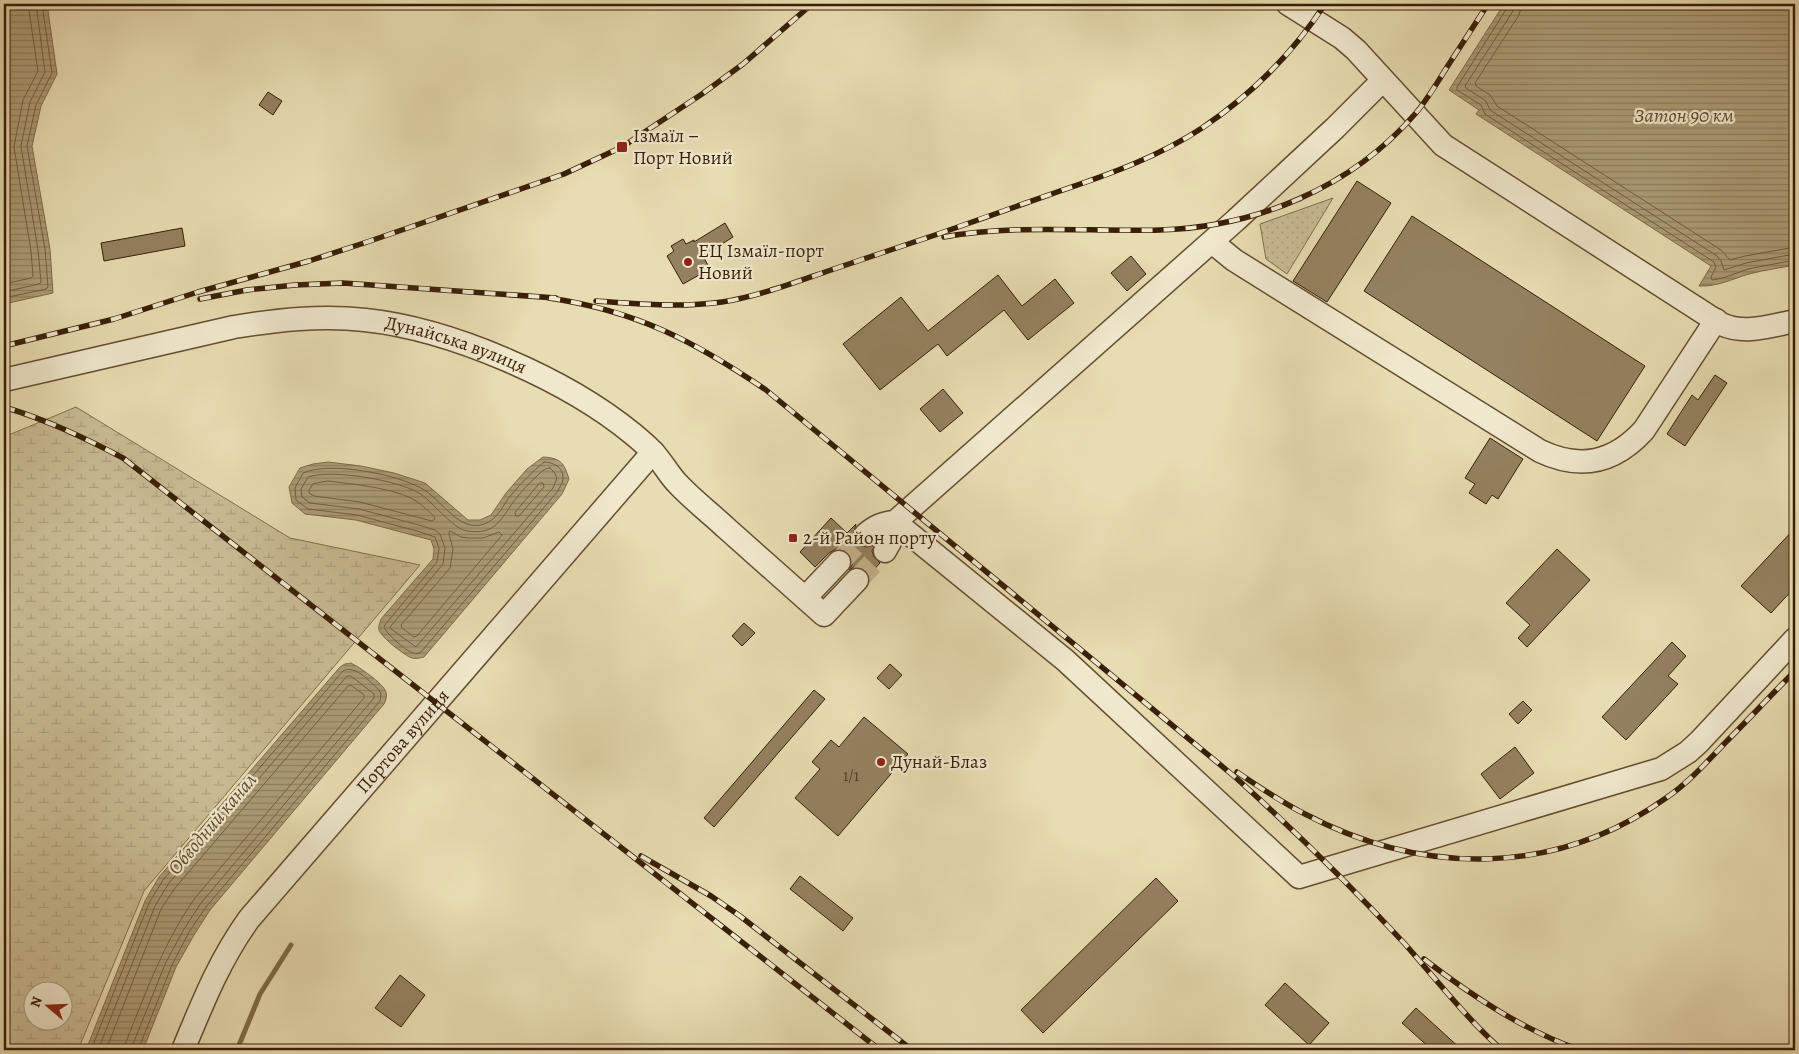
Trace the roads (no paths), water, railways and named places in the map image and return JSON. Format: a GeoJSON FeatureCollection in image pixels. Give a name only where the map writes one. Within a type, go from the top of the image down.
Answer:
{"type":"FeatureCollection","features":[{"type":"Feature","properties":{"kind":"street"},"geometry":{"type":"LineString","coordinates":[[1288,4],[1342,38],[1356,50],[1443,145],[1716,320],[1728,327],[1743,330],[1795,321]]}},
{"type":"Feature","properties":{"kind":"street"},"geometry":{"type":"LineString","coordinates":[[885,551],[890,542],[895,522],[1286,175],[1383,80]]}},
{"type":"Feature","properties":{"kind":"street"},"geometry":{"type":"LineString","coordinates":[[1212,242],[1234,260],[1532,446],[1554,457],[1568,461],[1598,460],[1623,449],[1634,440],[1644,430],[1716,320]]}},
{"type":"Feature","properties":{"kind":"street","name":"Дунайська вулиця"},"geometry":{"type":"LineString","coordinates":[[4,380],[266,321],[299,318],[365,320],[430,332],[473,347],[564,388],[597,408],[632,433],[653,452],[677,484],[824,615],[857,580]]}},
{"type":"Feature","properties":{"kind":"street","name":"Портова вулиця"},"geometry":{"type":"LineString","coordinates":[[183,1050],[218,967],[227,950],[249,919],[653,452]]}},
{"type":"Feature","properties":{"kind":"street"},"geometry":{"type":"LineString","coordinates":[[866,534],[884,523],[895,522],[1065,660],[1299,877],[1661,769],[1688,752],[1699,742],[1795,639]]}},
{"type":"Feature","properties":{"kind":"street"},"geometry":{"type":"LineString","coordinates":[[805,598],[839,562]]}},
{"type":"Feature","properties":{"kind":"water"},"geometry":{"type":"Polygon","coordinates":[[[4,4],[47,4],[57,74],[41,106],[32,146],[50,249],[53,293],[4,304],[4,4]]]}},
{"type":"Feature","properties":{"kind":"water","name":"Затон 90 км"},"geometry":{"type":"Polygon","coordinates":[[[1504,4],[1795,4],[1795,265],[1755,273],[1718,284],[1699,286],[1711,266],[1476,114],[1479,110],[1449,90],[1504,4]]]}},
{"type":"Feature","properties":{"kind":"water"},"geometry":{"type":"Polygon","coordinates":[[[543,457],[558,460],[563,465],[569,479],[562,494],[424,657],[418,658],[409,657],[394,646],[384,637],[379,627],[381,619],[433,559],[434,549],[431,540],[356,520],[305,514],[292,503],[289,487],[300,468],[313,464],[328,462],[361,466],[394,473],[425,483],[468,520],[480,520],[491,515],[506,493],[527,469],[543,457]]]}},
{"type":"Feature","properties":{"kind":"water","name":"Обводний канал"},"geometry":{"type":"Polygon","coordinates":[[[351,663],[384,688],[386,700],[384,704],[210,910],[176,967],[143,1050],[86,1050],[145,901],[159,877],[340,667],[351,663]]]}},
{"type":"Feature","properties":{"kind":"waterway"},"geometry":{"type":"LineString","coordinates":[[237,1050],[260,994],[291,945]]}},
{"type":"Feature","properties":{"kind":"tunnel"},"geometry":{"type":"LineString","coordinates":[[839,562],[866,534]]}},
{"type":"Feature","properties":{"kind":"tunnel"},"geometry":{"type":"LineString","coordinates":[[857,580],[885,551]]}},
{"type":"Feature","properties":{"kind":"railway"},"geometry":{"type":"LineString","coordinates":[[4,346],[114,319],[198,292],[309,261],[564,174],[622,147],[702,94],[743,64],[812,4]]}},
{"type":"Feature","properties":{"kind":"railway"},"geometry":{"type":"LineString","coordinates":[[596,301],[691,305],[722,302],[749,296],[941,233],[1133,164],[1168,148],[1202,128],[1237,102],[1285,56],[1325,4]]}},
{"type":"Feature","properties":{"kind":"railway"},"geometry":{"type":"LineString","coordinates":[[944,237],[998,231],[1052,229],[1160,230],[1196,227],[1231,221],[1300,199],[1362,163],[1390,140],[1429,96],[1488,4]]}},
{"type":"Feature","properties":{"kind":"railway"},"geometry":{"type":"LineString","coordinates":[[200,299],[247,290],[343,283],[556,298]]}},
{"type":"Feature","properties":{"kind":"railway"},"geometry":{"type":"LineString","coordinates":[[549,298],[610,311],[664,331],[714,357],[766,390],[1235,777],[1363,900],[1404,943],[1464,1012],[1502,1050]]}},
{"type":"Feature","properties":{"kind":"railway"},"geometry":{"type":"LineString","coordinates":[[4,407],[65,430],[123,458],[880,1050]]}},
{"type":"Feature","properties":{"kind":"railway"},"geometry":{"type":"LineString","coordinates":[[1237,772],[1305,814],[1350,834],[1396,849],[1442,857],[1488,859],[1534,854],[1579,843],[1623,824],[1666,798],[1682,786],[1795,671]]}},
{"type":"Feature","properties":{"kind":"railway"},"geometry":{"type":"LineString","coordinates":[[641,856],[711,896],[740,916],[912,1050]]}},
{"type":"Feature","properties":{"kind":"railway"},"geometry":{"type":"LineString","coordinates":[[1424,959],[1479,999],[1499,1011],[1538,1033],[1580,1050]]}},
{"type":"Feature","properties":{"kind":"place","name":"Ізмаїл – Порт Новий"},"geometry":{"type":"Point","coordinates":[622,147]}},
{"type":"Feature","properties":{"kind":"place","name":"ЕЦ Ізмаїл-порт Новий"},"geometry":{"type":"Point","coordinates":[688,262]}},
{"type":"Feature","properties":{"kind":"place","name":"2-й Район порту"},"geometry":{"type":"Point","coordinates":[793,538]}},
{"type":"Feature","properties":{"kind":"place","name":"Дунай-Блаз"},"geometry":{"type":"Point","coordinates":[881,762]}}]}
